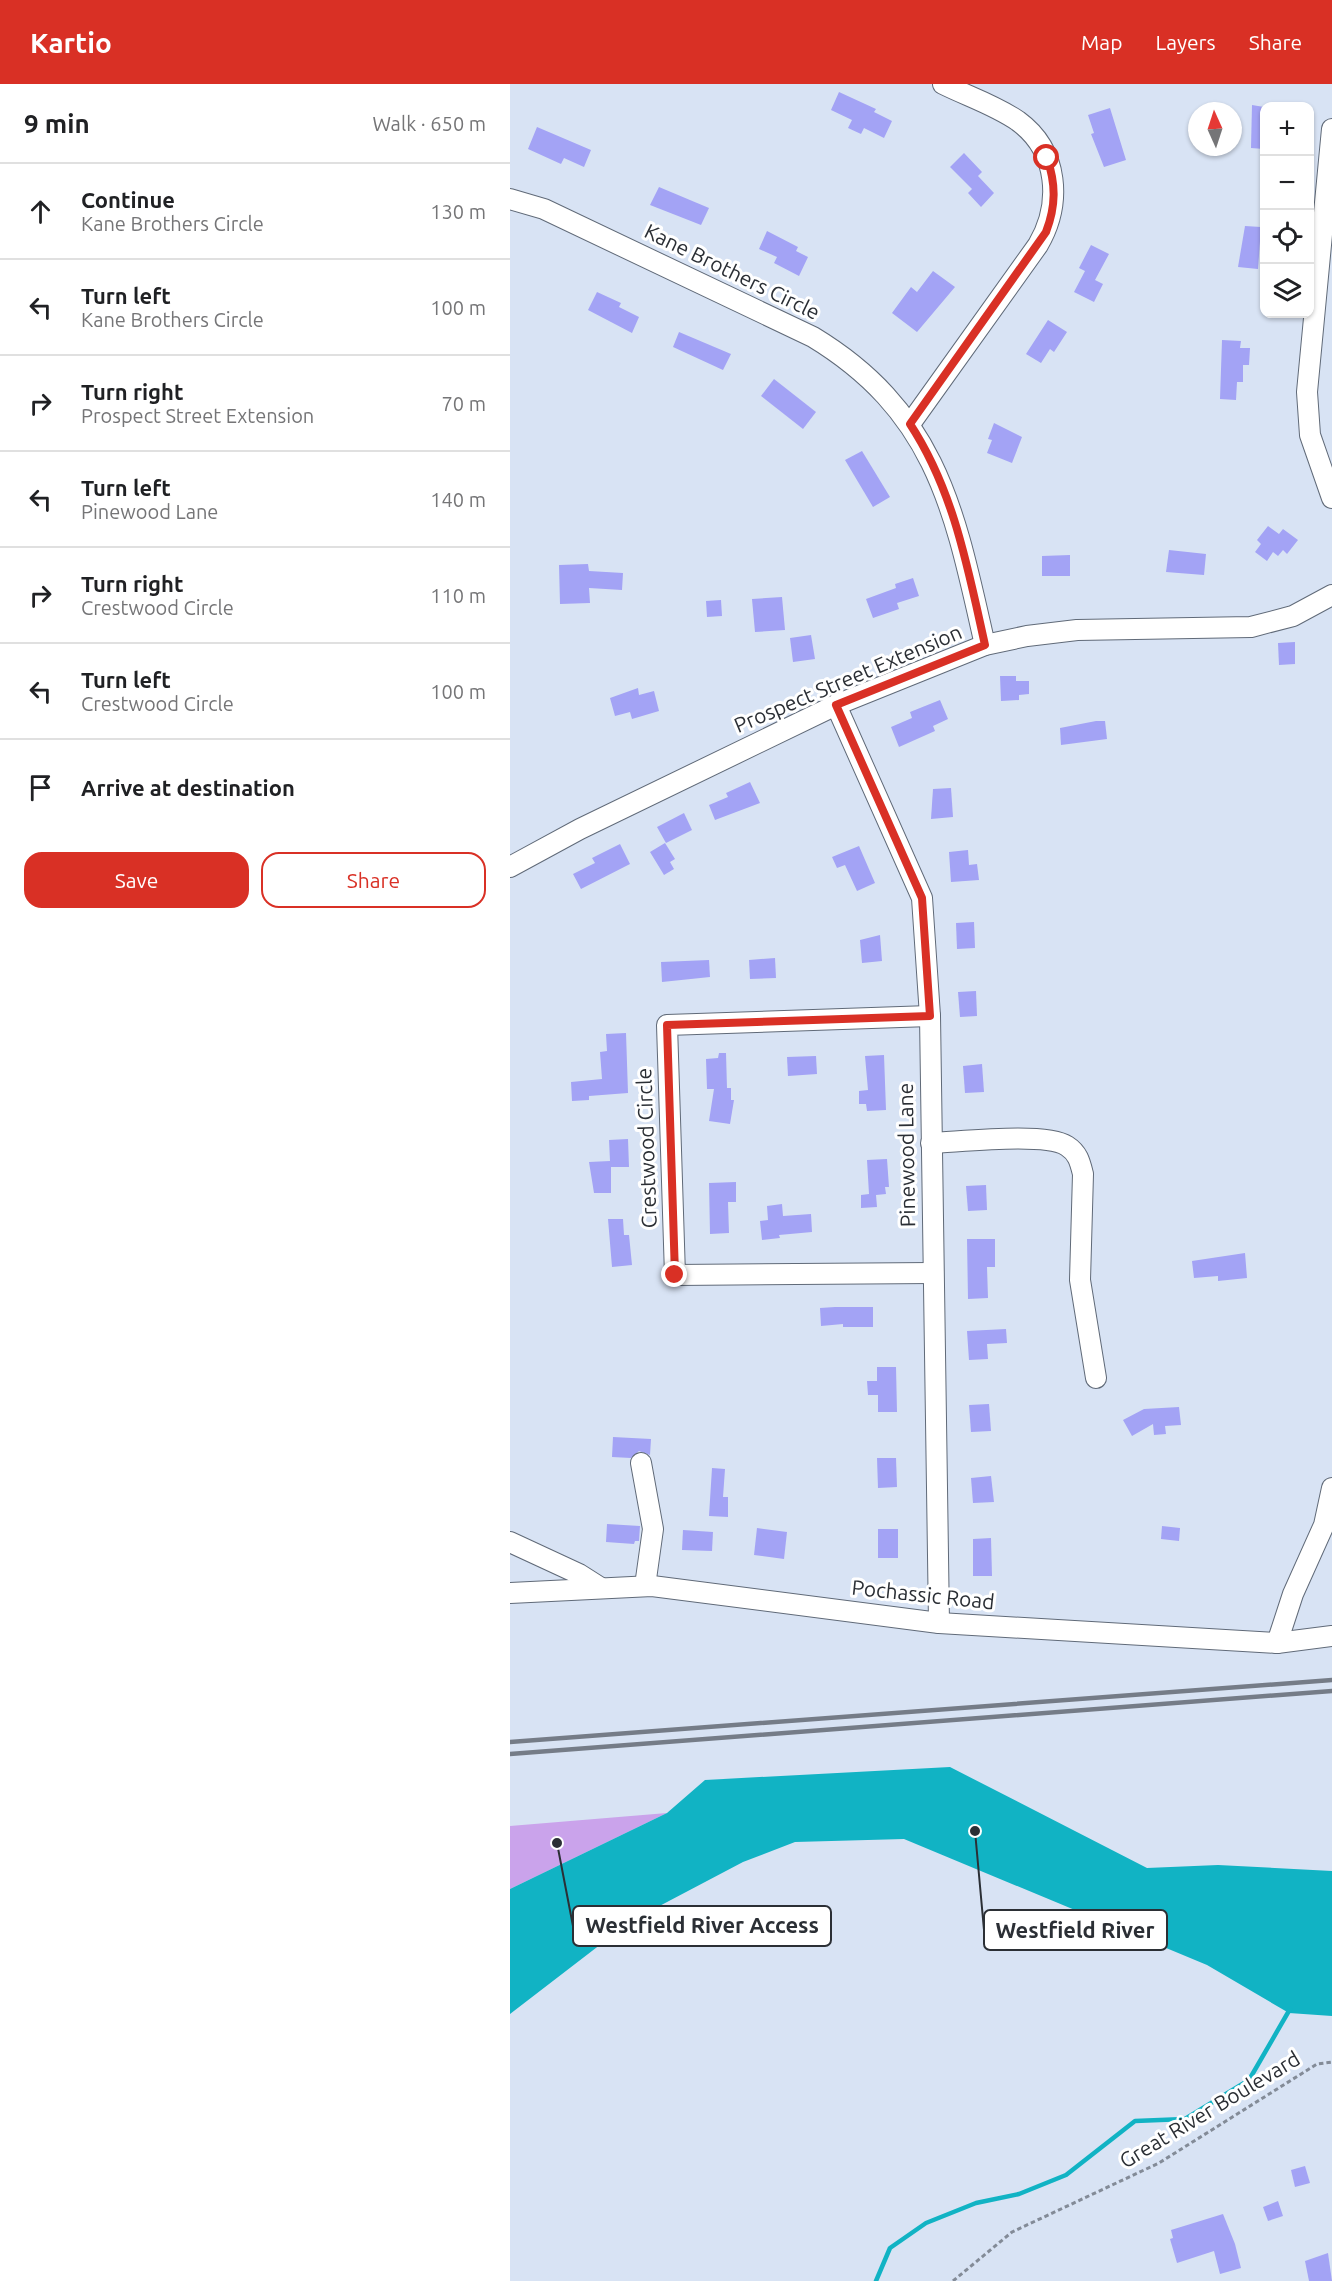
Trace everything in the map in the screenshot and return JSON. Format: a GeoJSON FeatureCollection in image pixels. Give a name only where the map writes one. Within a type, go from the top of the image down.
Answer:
{"type":"FeatureCollection","features":[{"type":"Feature","properties":{"kind":"street"},"geometry":{"type":"LineString","coordinates":[[910,424],[1038,245],[1051,218],[1054,203],[1054,188],[1047,158],[1030,132],[1006,114],[943,84]]}},
{"type":"Feature","properties":{"kind":"street"},"geometry":{"type":"LineString","coordinates":[[1332,129],[1308,370],[1307,412],[1315,457],[1332,498]]}},
{"type":"Feature","properties":{"kind":"street","name":"Kane Brothers Circle"},"geometry":{"type":"LineString","coordinates":[[510,199],[544,208],[813,337],[834,350],[874,384],[893,402],[925,447],[948,499],[964,553],[985,645]]}},
{"type":"Feature","properties":{"kind":"street","name":"Prospect Street Extension"},"geometry":{"type":"LineString","coordinates":[[510,867],[580,829],[836,705],[985,645],[1027,636],[1077,630],[1251,627],[1293,616],[1332,595]]}},
{"type":"Feature","properties":{"kind":"street","name":"Pinewood Lane"},"geometry":{"type":"LineString","coordinates":[[836,705],[922,898],[930,1016],[939,1623]]}},
{"type":"Feature","properties":{"kind":"street","name":"Crestwood Circle"},"geometry":{"type":"LineString","coordinates":[[930,1016],[667,1025],[675,1275],[933,1273]]}},
{"type":"Feature","properties":{"kind":"street"},"geometry":{"type":"LineString","coordinates":[[931,1143],[1042,1140],[1066,1145],[1078,1156],[1083,1174],[1082,1300],[1096,1378]]}},
{"type":"Feature","properties":{"kind":"street"},"geometry":{"type":"LineString","coordinates":[[641,1463],[649,1512],[653,1520],[645,1586]]}},
{"type":"Feature","properties":{"kind":"street"},"geometry":{"type":"LineString","coordinates":[[1277,1643],[1293,1594],[1324,1525],[1332,1488]]}},
{"type":"Feature","properties":{"kind":"street"},"geometry":{"type":"LineString","coordinates":[[510,1542],[579,1574],[601,1588]]}},
{"type":"Feature","properties":{"kind":"street","name":"Pochassic Road"},"geometry":{"type":"LineString","coordinates":[[510,1593],[645,1586],[939,1623],[1277,1643],[1332,1636]]}},
{"type":"Feature","properties":{"kind":"path","name":"Great River Boulevard"},"geometry":{"type":"LineString","coordinates":[[953,2281],[1012,2232],[1160,2163],[1317,2064],[1332,2062]]}},
{"type":"Feature","properties":{"kind":"shaded area"},"geometry":{"type":"Polygon","coordinates":[[[667,1813],[510,1889],[510,1826],[667,1813]]]}},
{"type":"Feature","properties":{"kind":"water"},"geometry":{"type":"Polygon","coordinates":[[[950,1767],[1147,1868],[1218,1865],[1332,1871],[1332,2016],[1289,2013],[1207,1965],[904,1839],[795,1842],[743,1862],[631,1921],[510,2014],[510,1889],[667,1813],[705,1780],[950,1767]]]}},
{"type":"Feature","properties":{"kind":"building"},"geometry":{"type":"Polygon","coordinates":[[[839,92],[876,109],[874,112],[892,121],[884,138],[864,128],[861,134],[848,128],[852,120],[831,110],[839,92]]]}},
{"type":"Feature","properties":{"kind":"building"},"geometry":{"type":"Polygon","coordinates":[[[1252,105],[1260,106],[1260,149],[1251,148],[1252,105]]]}},
{"type":"Feature","properties":{"kind":"building"},"geometry":{"type":"Polygon","coordinates":[[[1110,108],[1126,160],[1104,167],[1091,134],[1094,133],[1088,115],[1110,108]]]}},
{"type":"Feature","properties":{"kind":"building"},"geometry":{"type":"Polygon","coordinates":[[[537,127],[591,150],[584,167],[564,158],[561,164],[528,149],[537,127]]]}},
{"type":"Feature","properties":{"kind":"building"},"geometry":{"type":"Polygon","coordinates":[[[964,153],[982,172],[978,176],[994,193],[981,207],[968,193],[972,189],[950,167],[964,153]]]}},
{"type":"Feature","properties":{"kind":"building"},"geometry":{"type":"Polygon","coordinates":[[[659,187],[709,208],[701,225],[650,205],[659,187]]]}},
{"type":"Feature","properties":{"kind":"building"},"geometry":{"type":"Polygon","coordinates":[[[1245,226],[1260,227],[1258,269],[1238,267],[1245,226]]]}},
{"type":"Feature","properties":{"kind":"building"},"geometry":{"type":"Polygon","coordinates":[[[767,231],[798,247],[796,251],[808,257],[799,276],[774,263],[777,257],[759,249],[767,231]]]}},
{"type":"Feature","properties":{"kind":"building"},"geometry":{"type":"Polygon","coordinates":[[[1091,245],[1109,254],[1095,280],[1103,284],[1094,302],[1074,292],[1085,271],[1079,268],[1091,245]]]}},
{"type":"Feature","properties":{"kind":"building"},"geometry":{"type":"Polygon","coordinates":[[[933,271],[955,287],[917,332],[892,313],[911,287],[917,292],[933,271]]]}},
{"type":"Feature","properties":{"kind":"building"},"geometry":{"type":"Polygon","coordinates":[[[597,292],[621,303],[619,307],[639,317],[632,333],[588,310],[597,292]]]}},
{"type":"Feature","properties":{"kind":"building"},"geometry":{"type":"Polygon","coordinates":[[[1048,320],[1067,332],[1054,352],[1050,349],[1041,363],[1026,354],[1048,320]]]}},
{"type":"Feature","properties":{"kind":"building"},"geometry":{"type":"Polygon","coordinates":[[[679,332],[731,354],[723,370],[673,347],[679,332]]]}},
{"type":"Feature","properties":{"kind":"building"},"geometry":{"type":"Polygon","coordinates":[[[1222,340],[1241,341],[1240,348],[1250,348],[1249,365],[1243,365],[1243,382],[1237,382],[1236,400],[1220,399],[1222,340]]]}},
{"type":"Feature","properties":{"kind":"building"},"geometry":{"type":"Polygon","coordinates":[[[774,379],[816,412],[803,429],[761,396],[774,379]]]}},
{"type":"Feature","properties":{"kind":"building"},"geometry":{"type":"Polygon","coordinates":[[[994,423],[1022,437],[1012,463],[987,453],[992,440],[988,439],[994,423]]]}},
{"type":"Feature","properties":{"kind":"building"},"geometry":{"type":"Polygon","coordinates":[[[862,451],[890,497],[873,507],[845,460],[862,451]]]}},
{"type":"Feature","properties":{"kind":"building"},"geometry":{"type":"Polygon","coordinates":[[[1268,526],[1279,534],[1283,529],[1298,540],[1287,554],[1283,550],[1278,556],[1273,552],[1267,561],[1255,552],[1261,544],[1257,540],[1268,526]]]}},
{"type":"Feature","properties":{"kind":"building"},"geometry":{"type":"Polygon","coordinates":[[[1169,550],[1206,554],[1204,575],[1166,572],[1169,550]]]}},
{"type":"Feature","properties":{"kind":"building"},"geometry":{"type":"Polygon","coordinates":[[[1070,555],[1070,576],[1042,576],[1042,556],[1070,555]]]}},
{"type":"Feature","properties":{"kind":"building"},"geometry":{"type":"Polygon","coordinates":[[[588,564],[589,571],[623,573],[622,590],[589,588],[590,603],[560,604],[559,565],[588,564]]]}},
{"type":"Feature","properties":{"kind":"building"},"geometry":{"type":"Polygon","coordinates":[[[913,578],[919,596],[897,603],[899,609],[873,618],[866,599],[896,588],[895,584],[913,578]]]}},
{"type":"Feature","properties":{"kind":"building"},"geometry":{"type":"Polygon","coordinates":[[[782,597],[785,630],[755,632],[752,599],[782,597]]]}},
{"type":"Feature","properties":{"kind":"building"},"geometry":{"type":"Polygon","coordinates":[[[721,600],[722,616],[707,617],[706,601],[721,600]]]}},
{"type":"Feature","properties":{"kind":"building"},"geometry":{"type":"Polygon","coordinates":[[[811,635],[815,659],[793,662],[790,638],[811,635]]]}},
{"type":"Feature","properties":{"kind":"building"},"geometry":{"type":"Polygon","coordinates":[[[1295,642],[1295,664],[1279,665],[1278,643],[1295,642]]]}},
{"type":"Feature","properties":{"kind":"building"},"geometry":{"type":"Polygon","coordinates":[[[1000,676],[1016,676],[1016,681],[1029,681],[1029,694],[1019,695],[1019,700],[1001,701],[1000,676]]]}},
{"type":"Feature","properties":{"kind":"building"},"geometry":{"type":"Polygon","coordinates":[[[638,688],[639,695],[654,691],[659,711],[632,719],[630,712],[615,716],[610,698],[638,688]]]}},
{"type":"Feature","properties":{"kind":"building"},"geometry":{"type":"Polygon","coordinates":[[[940,700],[948,719],[933,726],[935,731],[899,747],[891,727],[912,718],[910,712],[940,700]]]}},
{"type":"Feature","properties":{"kind":"building"},"geometry":{"type":"Polygon","coordinates":[[[1105,721],[1107,739],[1061,745],[1060,728],[1105,721]]]}},
{"type":"Feature","properties":{"kind":"building"},"geometry":{"type":"Polygon","coordinates":[[[750,782],[760,803],[715,820],[709,805],[728,797],[726,793],[750,782]]]}},
{"type":"Feature","properties":{"kind":"building"},"geometry":{"type":"Polygon","coordinates":[[[951,788],[953,817],[931,819],[933,789],[951,788]]]}},
{"type":"Feature","properties":{"kind":"building"},"geometry":{"type":"Polygon","coordinates":[[[684,813],[692,830],[666,843],[657,827],[684,813]]]}},
{"type":"Feature","properties":{"kind":"building"},"geometry":{"type":"Polygon","coordinates":[[[665,843],[675,859],[670,862],[674,869],[664,875],[650,852],[665,843]]]}},
{"type":"Feature","properties":{"kind":"building"},"geometry":{"type":"Polygon","coordinates":[[[620,844],[630,864],[581,889],[573,874],[595,863],[592,858],[620,844]]]}},
{"type":"Feature","properties":{"kind":"building"},"geometry":{"type":"Polygon","coordinates":[[[859,846],[875,883],[857,891],[845,865],[837,868],[832,857],[859,846]]]}},
{"type":"Feature","properties":{"kind":"building"},"geometry":{"type":"Polygon","coordinates":[[[968,850],[969,865],[977,864],[979,880],[951,882],[949,852],[968,850]]]}},
{"type":"Feature","properties":{"kind":"building"},"geometry":{"type":"Polygon","coordinates":[[[974,922],[975,948],[957,949],[956,923],[974,922]]]}},
{"type":"Feature","properties":{"kind":"building"},"geometry":{"type":"Polygon","coordinates":[[[880,935],[882,961],[862,963],[860,940],[880,935]]]}},
{"type":"Feature","properties":{"kind":"building"},"geometry":{"type":"Polygon","coordinates":[[[775,958],[776,978],[750,979],[749,960],[775,958]]]}},
{"type":"Feature","properties":{"kind":"building"},"geometry":{"type":"Polygon","coordinates":[[[709,960],[710,977],[662,982],[661,962],[709,960]]]}},
{"type":"Feature","properties":{"kind":"building"},"geometry":{"type":"Polygon","coordinates":[[[976,991],[977,1016],[960,1017],[958,992],[976,991]]]}},
{"type":"Feature","properties":{"kind":"building"},"geometry":{"type":"Polygon","coordinates":[[[626,1033],[628,1093],[589,1096],[589,1100],[572,1101],[571,1082],[602,1079],[600,1052],[607,1051],[606,1034],[626,1033]]]}},
{"type":"Feature","properties":{"kind":"building"},"geometry":{"type":"Polygon","coordinates":[[[719,1053],[726,1053],[727,1088],[731,1088],[731,1100],[734,1100],[730,1124],[709,1121],[714,1089],[707,1089],[706,1059],[718,1058],[719,1053]]]}},
{"type":"Feature","properties":{"kind":"building"},"geometry":{"type":"Polygon","coordinates":[[[884,1055],[886,1110],[867,1111],[866,1104],[859,1104],[859,1091],[868,1090],[865,1056],[884,1055]]]}},
{"type":"Feature","properties":{"kind":"building"},"geometry":{"type":"Polygon","coordinates":[[[816,1056],[817,1074],[788,1076],[787,1057],[816,1056]]]}},
{"type":"Feature","properties":{"kind":"building"},"geometry":{"type":"Polygon","coordinates":[[[982,1064],[984,1092],[965,1093],[963,1066],[982,1064]]]}},
{"type":"Feature","properties":{"kind":"building"},"geometry":{"type":"Polygon","coordinates":[[[628,1139],[629,1167],[611,1167],[611,1193],[594,1193],[589,1162],[610,1161],[609,1140],[628,1139]]]}},
{"type":"Feature","properties":{"kind":"building"},"geometry":{"type":"Polygon","coordinates":[[[887,1159],[889,1187],[885,1187],[886,1194],[876,1195],[877,1207],[861,1208],[861,1195],[869,1194],[867,1160],[887,1159]]]}},
{"type":"Feature","properties":{"kind":"building"},"geometry":{"type":"Polygon","coordinates":[[[736,1182],[736,1202],[728,1202],[729,1233],[710,1234],[709,1183],[736,1182]]]}},
{"type":"Feature","properties":{"kind":"building"},"geometry":{"type":"Polygon","coordinates":[[[986,1185],[987,1210],[968,1211],[966,1186],[986,1185]]]}},
{"type":"Feature","properties":{"kind":"building"},"geometry":{"type":"Polygon","coordinates":[[[782,1204],[783,1216],[811,1214],[812,1232],[779,1235],[780,1238],[762,1240],[760,1221],[768,1220],[767,1206],[782,1204]]]}},
{"type":"Feature","properties":{"kind":"building"},"geometry":{"type":"Polygon","coordinates":[[[608,1219],[623,1219],[624,1235],[629,1235],[632,1265],[612,1267],[608,1219]]]}},
{"type":"Feature","properties":{"kind":"building"},"geometry":{"type":"Polygon","coordinates":[[[967,1239],[995,1239],[995,1267],[987,1267],[988,1298],[968,1299],[967,1239]]]}},
{"type":"Feature","properties":{"kind":"building"},"geometry":{"type":"Polygon","coordinates":[[[1245,1253],[1247,1278],[1218,1281],[1218,1276],[1194,1278],[1192,1261],[1245,1253]]]}},
{"type":"Feature","properties":{"kind":"building"},"geometry":{"type":"Polygon","coordinates":[[[873,1307],[873,1327],[843,1327],[843,1324],[821,1326],[820,1308],[873,1307]]]}},
{"type":"Feature","properties":{"kind":"building"},"geometry":{"type":"Polygon","coordinates":[[[1006,1329],[1007,1343],[987,1344],[988,1359],[969,1360],[967,1331],[1006,1329]]]}},
{"type":"Feature","properties":{"kind":"building"},"geometry":{"type":"Polygon","coordinates":[[[877,1367],[896,1367],[897,1412],[878,1412],[878,1395],[868,1395],[867,1381],[877,1381],[877,1367]]]}},
{"type":"Feature","properties":{"kind":"building"},"geometry":{"type":"Polygon","coordinates":[[[989,1404],[991,1431],[971,1432],[969,1405],[989,1404]]]}},
{"type":"Feature","properties":{"kind":"building"},"geometry":{"type":"Polygon","coordinates":[[[1179,1407],[1181,1425],[1165,1426],[1166,1434],[1154,1435],[1153,1424],[1132,1436],[1123,1420],[1144,1409],[1179,1407]]]}},
{"type":"Feature","properties":{"kind":"building"},"geometry":{"type":"Polygon","coordinates":[[[613,1437],[651,1439],[650,1455],[639,1451],[631,1458],[612,1457],[613,1437]]]}},
{"type":"Feature","properties":{"kind":"building"},"geometry":{"type":"Polygon","coordinates":[[[877,1458],[896,1458],[897,1487],[878,1488],[877,1458]]]}},
{"type":"Feature","properties":{"kind":"building"},"geometry":{"type":"Polygon","coordinates":[[[712,1468],[725,1469],[723,1497],[728,1497],[728,1517],[709,1516],[712,1468]]]}},
{"type":"Feature","properties":{"kind":"building"},"geometry":{"type":"Polygon","coordinates":[[[991,1476],[994,1502],[973,1503],[971,1478],[991,1476]]]}},
{"type":"Feature","properties":{"kind":"building"},"geometry":{"type":"Polygon","coordinates":[[[607,1524],[640,1526],[639,1541],[635,1541],[634,1544],[606,1542],[607,1524]]]}},
{"type":"Feature","properties":{"kind":"building"},"geometry":{"type":"Polygon","coordinates":[[[1162,1526],[1180,1528],[1179,1541],[1161,1539],[1162,1526]]]}},
{"type":"Feature","properties":{"kind":"building"},"geometry":{"type":"Polygon","coordinates":[[[757,1528],[787,1532],[784,1559],[754,1555],[757,1528]]]}},
{"type":"Feature","properties":{"kind":"building"},"geometry":{"type":"Polygon","coordinates":[[[878,1529],[898,1529],[898,1558],[878,1558],[878,1529]]]}},
{"type":"Feature","properties":{"kind":"building"},"geometry":{"type":"Polygon","coordinates":[[[683,1530],[713,1532],[712,1551],[682,1550],[683,1530]]]}},
{"type":"Feature","properties":{"kind":"building"},"geometry":{"type":"Polygon","coordinates":[[[991,1538],[992,1576],[973,1576],[973,1539],[991,1538]]]}},
{"type":"Feature","properties":{"kind":"building"},"geometry":{"type":"Polygon","coordinates":[[[1305,2166],[1310,2183],[1295,2187],[1291,2170],[1305,2166]]]}},
{"type":"Feature","properties":{"kind":"building"},"geometry":{"type":"Polygon","coordinates":[[[1278,2201],[1283,2216],[1268,2221],[1263,2207],[1278,2201]]]}},
{"type":"Feature","properties":{"kind":"building"},"geometry":{"type":"Polygon","coordinates":[[[1223,2214],[1235,2244],[1241,2268],[1220,2274],[1214,2251],[1177,2263],[1170,2239],[1173,2238],[1171,2230],[1223,2214]]]}},
{"type":"Feature","properties":{"kind":"building"},"geometry":{"type":"Polygon","coordinates":[[[1328,2253],[1332,2281],[1309,2281],[1305,2261],[1328,2253]]]}},
{"type":"Feature","properties":{"kind":"waterway"},"geometry":{"type":"LineString","coordinates":[[876,2281],[890,2248],[926,2223],[976,2203],[1019,2194],[1066,2175],[1135,2121],[1185,2119],[1249,2080],[1290,2009]]}},
{"type":"Feature","properties":{"kind":"railway"},"geometry":{"type":"LineString","coordinates":[[510,1742],[1332,1680]]}},
{"type":"Feature","properties":{"kind":"railway"},"geometry":{"type":"LineString","coordinates":[[510,1754],[1332,1691]]}},
{"type":"Feature","properties":{"kind":"place","name":"Westfield River"},"geometry":{"type":"Point","coordinates":[975,1831]}},
{"type":"Feature","properties":{"kind":"place","name":"Westfield River Access"},"geometry":{"type":"Point","coordinates":[557,1843]}},
{"type":"Feature","properties":{"kind":"route"},"geometry":{"type":"LineString","coordinates":[[675,1275],[667,1025],[930,1016],[922,898],[836,705],[985,645],[964,553],[948,499],[925,447],[910,424],[1046,232],[1054,203],[1052,172],[1047,158]]}}]}
